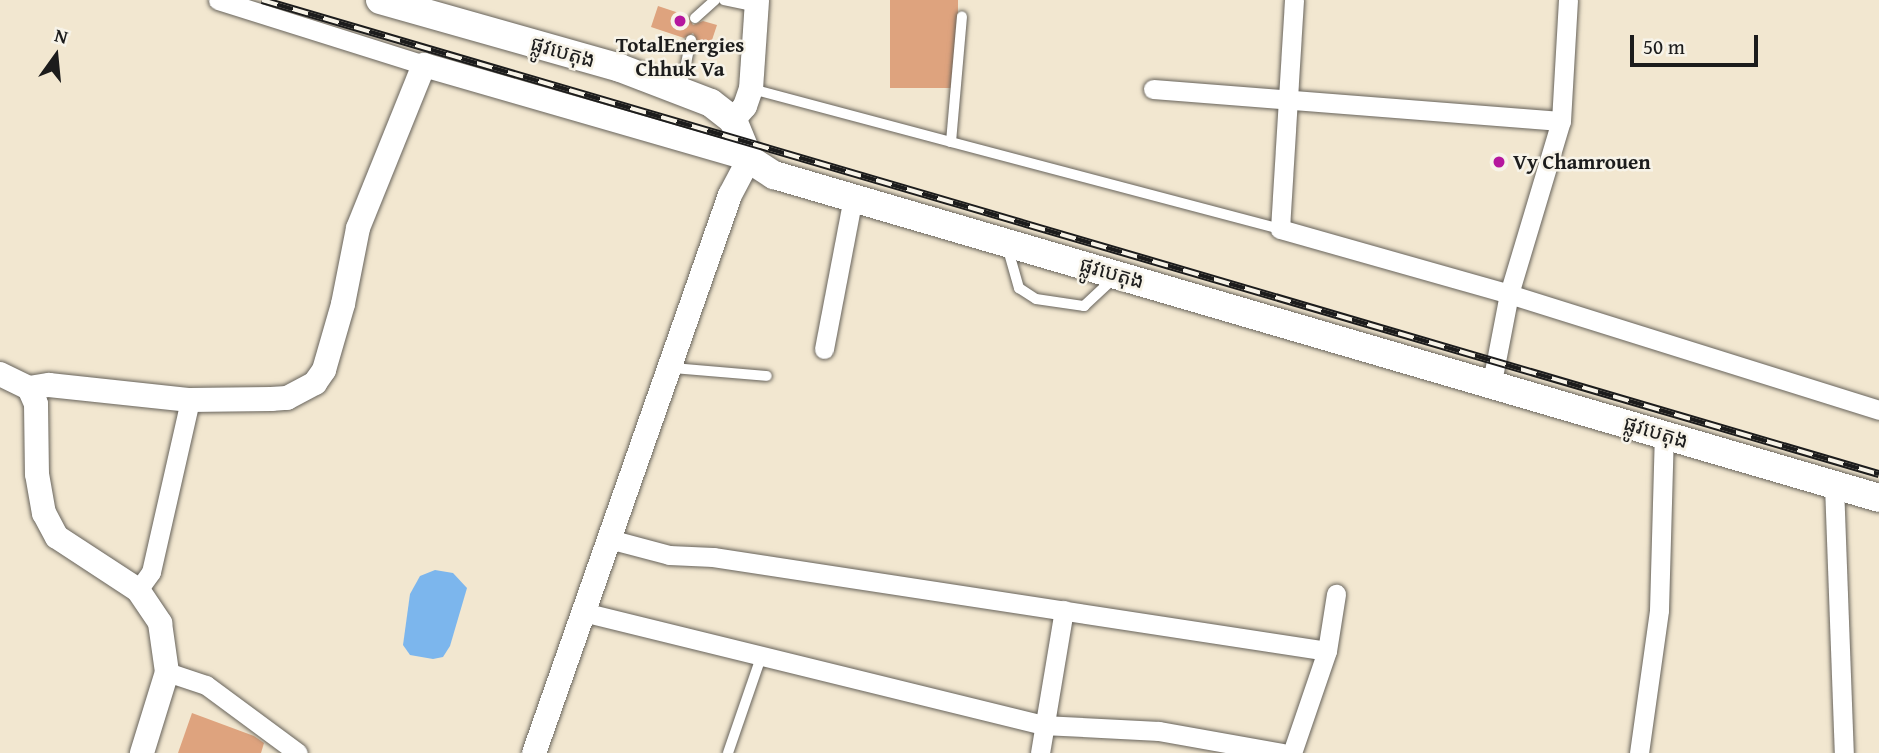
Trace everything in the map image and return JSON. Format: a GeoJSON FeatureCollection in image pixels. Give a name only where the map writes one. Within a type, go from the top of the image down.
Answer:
{"type":"FeatureCollection","features":[{"type":"Feature","properties":{"kind":"main road","name":"ផ្លូវបេតុង"},"geometry":{"type":"LineString","coordinates":[[380,0],[620,68],[711,103],[733,120]]}},
{"type":"Feature","properties":{"kind":"main road"},"geometry":{"type":"LineString","coordinates":[[733,120],[748,159]]}},
{"type":"Feature","properties":{"kind":"main road","name":"ផ្លូវបេតុង"},"geometry":{"type":"LineString","coordinates":[[748,159],[774,175],[1879,498]]}},
{"type":"Feature","properties":{"kind":"street"},"geometry":{"type":"LineString","coordinates":[[218,0],[424,65],[748,159],[730,195],[534,753]]}},
{"type":"Feature","properties":{"kind":"street"},"geometry":{"type":"LineString","coordinates":[[1294,0],[1280,229],[1509,294],[1879,410]]}},
{"type":"Feature","properties":{"kind":"street"},"geometry":{"type":"LineString","coordinates":[[1492,383],[1509,294],[1561,121],[1568,0]]}},
{"type":"Feature","properties":{"kind":"street"},"geometry":{"type":"LineString","coordinates":[[733,120],[746,106],[751,89],[757,4]]}},
{"type":"Feature","properties":{"kind":"street"},"geometry":{"type":"LineString","coordinates":[[0,374],[29,388],[49,385],[190,400],[287,398],[315,383],[324,370],[343,304],[358,228],[424,65]]}},
{"type":"Feature","properties":{"kind":"street"},"geometry":{"type":"LineString","coordinates":[[1153,89],[1286,102],[1561,121]]}},
{"type":"Feature","properties":{"kind":"street"},"geometry":{"type":"LineString","coordinates":[[824,349],[853,197]]}},
{"type":"Feature","properties":{"kind":"street"},"geometry":{"type":"LineString","coordinates":[[29,388],[36,404],[37,474],[44,513],[57,537],[138,590],[160,623],[167,671],[142,753]]}},
{"type":"Feature","properties":{"kind":"street"},"geometry":{"type":"LineString","coordinates":[[138,590],[151,572],[190,400]]}},
{"type":"Feature","properties":{"kind":"street"},"geometry":{"type":"LineString","coordinates":[[1639,753],[1659,610],[1664,435]]}},
{"type":"Feature","properties":{"kind":"street"},"geometry":{"type":"LineString","coordinates":[[1834,485],[1844,753]]}},
{"type":"Feature","properties":{"kind":"street"},"geometry":{"type":"LineString","coordinates":[[610,539],[669,555],[713,557],[1327,651]]}},
{"type":"Feature","properties":{"kind":"street"},"geometry":{"type":"LineString","coordinates":[[1292,753],[1327,651],[1336,594]]}},
{"type":"Feature","properties":{"kind":"street"},"geometry":{"type":"LineString","coordinates":[[1040,753],[1042,725],[1064,610]]}},
{"type":"Feature","properties":{"kind":"street"},"geometry":{"type":"LineString","coordinates":[[583,612],[1042,725],[1158,731],[1282,753]]}},
{"type":"Feature","properties":{"kind":"street"},"geometry":{"type":"LineString","coordinates":[[167,671],[206,685],[287,750]]}},
{"type":"Feature","properties":{"kind":"lane"},"geometry":{"type":"LineString","coordinates":[[695,18],[715,0]]}},
{"type":"Feature","properties":{"kind":"lane"},"geometry":{"type":"LineString","coordinates":[[724,0],[757,4]]}},
{"type":"Feature","properties":{"kind":"lane"},"geometry":{"type":"LineString","coordinates":[[951,142],[962,16]]}},
{"type":"Feature","properties":{"kind":"lane"},"geometry":{"type":"LineString","coordinates":[[680,90],[691,40]]}},
{"type":"Feature","properties":{"kind":"lane"},"geometry":{"type":"LineString","coordinates":[[751,89],[1280,229]]}},
{"type":"Feature","properties":{"kind":"lane"},"geometry":{"type":"LineString","coordinates":[[1006,242],[1019,288],[1037,299],[1084,306],[1118,274]]}},
{"type":"Feature","properties":{"kind":"lane"},"geometry":{"type":"LineString","coordinates":[[671,368],[767,376]]}},
{"type":"Feature","properties":{"kind":"lane"},"geometry":{"type":"LineString","coordinates":[[728,753],[761,657]]}},
{"type":"Feature","properties":{"kind":"water"},"geometry":{"type":"Polygon","coordinates":[[[435,570],[453,573],[467,588],[450,646],[443,657],[433,659],[410,655],[403,645],[410,594],[420,576],[435,570]]]}},
{"type":"Feature","properties":{"kind":"building"},"geometry":{"type":"Polygon","coordinates":[[[890,0],[958,0],[958,88],[890,88],[890,0]]]}},
{"type":"Feature","properties":{"kind":"building"},"geometry":{"type":"Polygon","coordinates":[[[658,6],[688,16],[693,25],[703,21],[717,25],[710,46],[698,42],[693,33],[684,38],[651,27],[658,6]]]}},
{"type":"Feature","properties":{"kind":"building"},"geometry":{"type":"Polygon","coordinates":[[[192,713],[254,736],[264,743],[261,753],[178,753],[192,713]]]}},
{"type":"Feature","properties":{"kind":"railway"},"geometry":{"type":"LineString","coordinates":[[262,0],[1879,474]]}},
{"type":"Feature","properties":{"kind":"place","name":"TotalEnergies Chhuk Va"},"geometry":{"type":"Point","coordinates":[680,21]}},
{"type":"Feature","properties":{"kind":"place","name":"Vy Chamrouen"},"geometry":{"type":"Point","coordinates":[1499,162]}}]}
